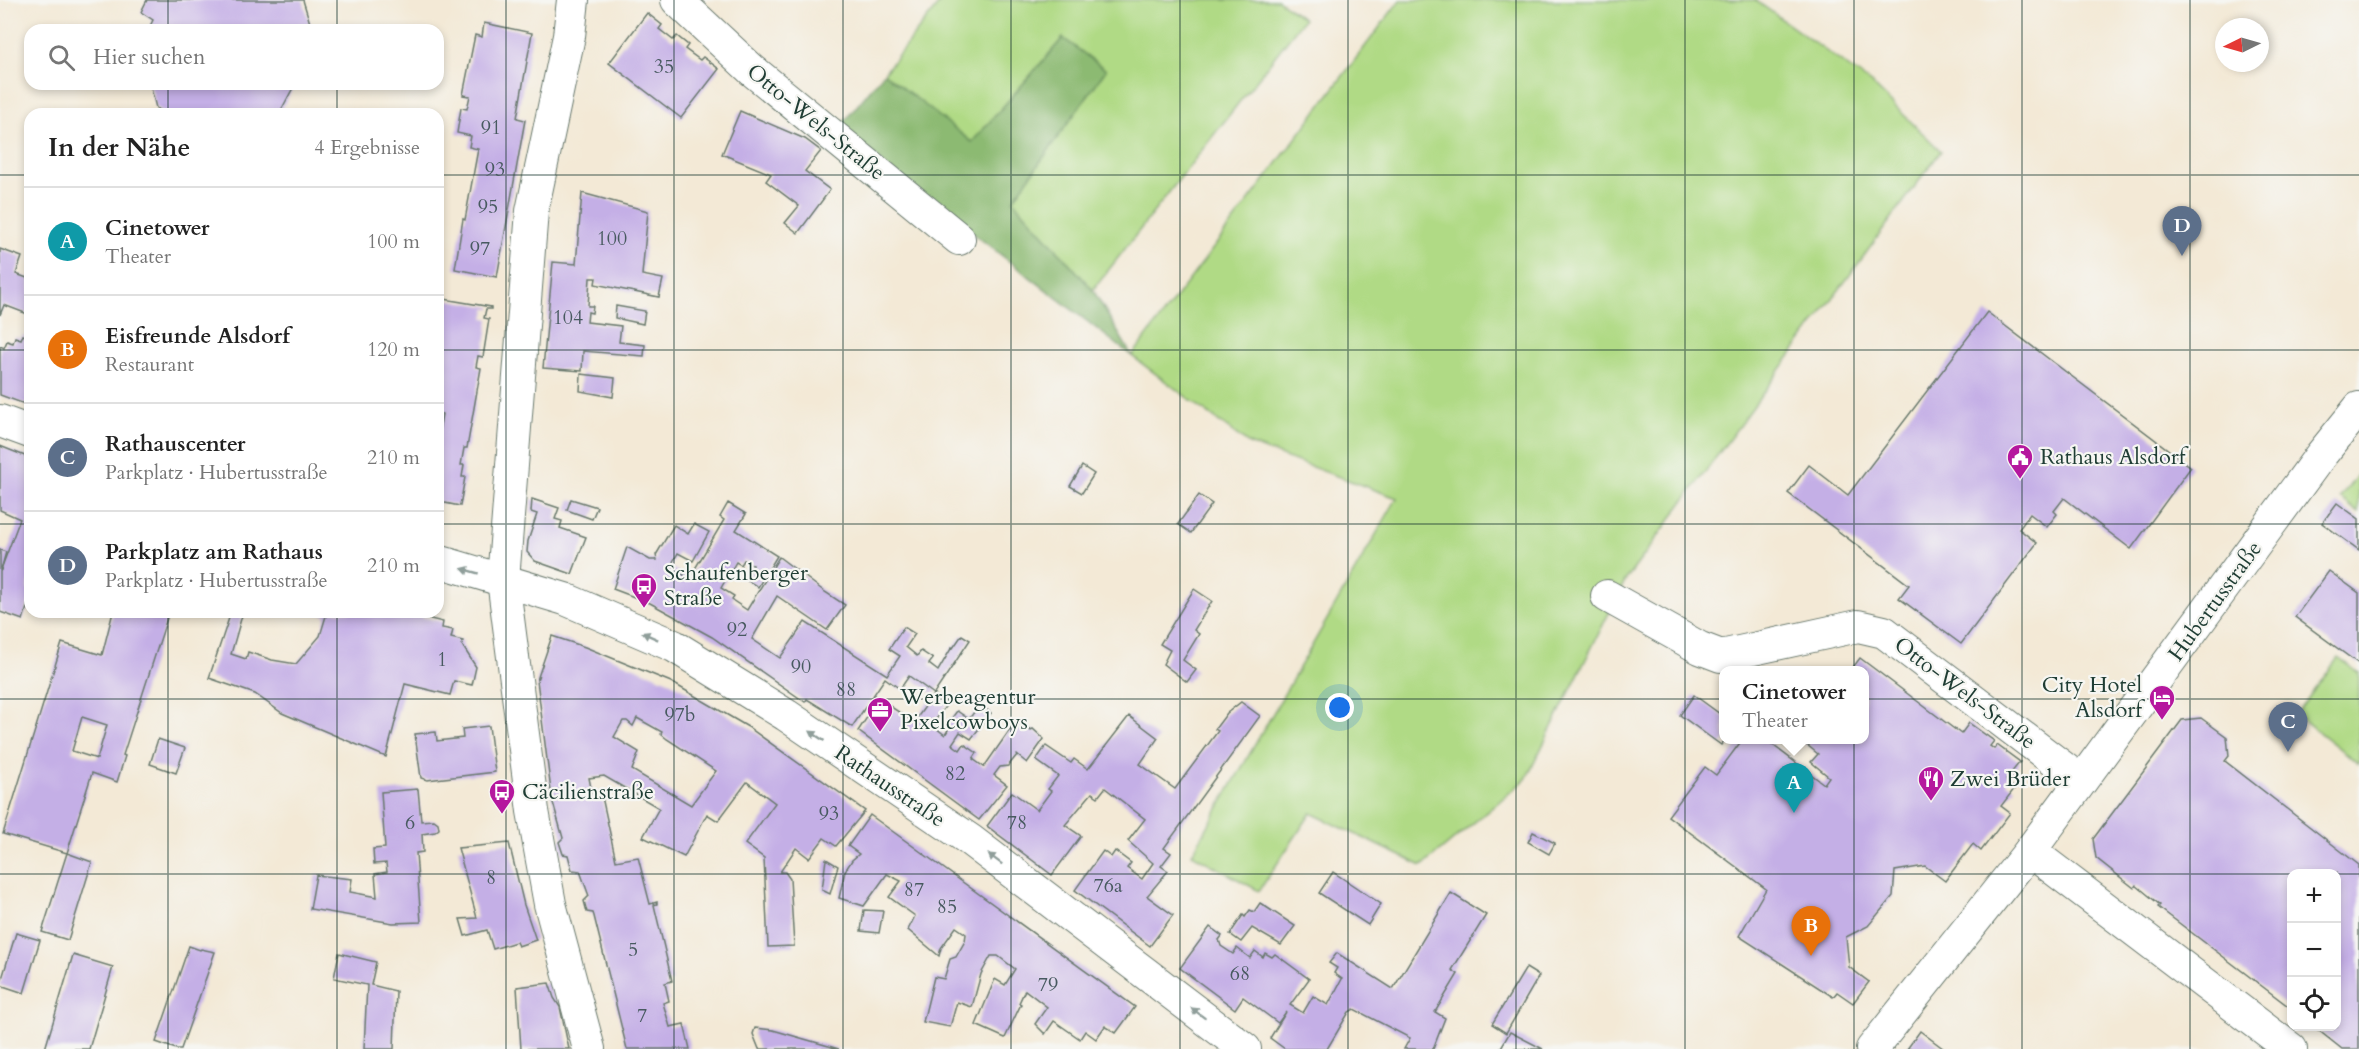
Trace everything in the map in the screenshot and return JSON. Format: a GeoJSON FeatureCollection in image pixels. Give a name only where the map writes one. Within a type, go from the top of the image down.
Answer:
{"type":"FeatureCollection","features":[{"type":"Feature","properties":{"kind":"street"},"geometry":{"type":"LineString","coordinates":[[573,0],[569,36],[532,211],[503,580],[533,812],[550,904],[589,1049]]}},
{"type":"Feature","properties":{"kind":"street","name":"Otto-Wels-Straße"},"geometry":{"type":"LineString","coordinates":[[678,0],[752,70],[959,239]]}},
{"type":"Feature","properties":{"kind":"street","name":"Hubertusstraße"},"geometry":{"type":"LineString","coordinates":[[1872,1049],[2030,851],[2321,456],[2359,408]]}},
{"type":"Feature","properties":{"kind":"street"},"geometry":{"type":"LineString","coordinates":[[0,421],[24,430]]}},
{"type":"Feature","properties":{"kind":"street","name":"Rathausstraße"},"geometry":{"type":"LineString","coordinates":[[444,563],[565,599],[674,646],[786,715],[970,840],[1245,1049]]}},
{"type":"Feature","properties":{"kind":"street","name":"Otto-Wels-Straße"},"geometry":{"type":"LineString","coordinates":[[1607,596],[1700,648],[1721,656],[1858,626],[1884,632],[2081,782]]}},
{"type":"Feature","properties":{"kind":"street"},"geometry":{"type":"LineString","coordinates":[[2030,851],[2291,1049]]}},
{"type":"Feature","properties":{"kind":"green space"},"geometry":{"type":"Polygon","coordinates":[[[942,0],[1278,0],[1304,19],[1093,290],[1013,200],[1106,70],[1063,38],[972,143],[884,73],[942,0]]]}},
{"type":"Feature","properties":{"kind":"green space"},"geometry":{"type":"Polygon","coordinates":[[[1400,0],[1755,0],[1872,84],[1941,151],[1625,581],[1526,779],[1422,866],[1311,813],[1259,891],[1192,854],[1397,498],[1249,444],[1132,356],[1400,0]]]}},
{"type":"Feature","properties":{"kind":"green space"},"geometry":{"type":"Polygon","coordinates":[[[1063,38],[1106,70],[1013,200],[1093,290],[1132,356],[838,129],[884,73],[972,142],[1063,38]]]}},
{"type":"Feature","properties":{"kind":"green space"},"geometry":{"type":"Polygon","coordinates":[[[2359,473],[2359,513],[2340,498],[2359,473]]]}},
{"type":"Feature","properties":{"kind":"green space"},"geometry":{"type":"Polygon","coordinates":[[[2338,658],[2359,673],[2359,764],[2296,714],[2338,658]]]}},
{"type":"Feature","properties":{"kind":"building"},"geometry":{"type":"Polygon","coordinates":[[[147,0],[303,0],[310,24],[151,24],[153,20],[141,12],[147,0]]]}},
{"type":"Feature","properties":{"kind":"building"},"geometry":{"type":"Polygon","coordinates":[[[647,13],[662,25],[659,29],[673,40],[677,36],[688,45],[685,49],[700,60],[703,57],[719,69],[681,118],[609,63],[647,13]]]}},
{"type":"Feature","properties":{"kind":"building"},"geometry":{"type":"Polygon","coordinates":[[[484,23],[532,33],[517,118],[525,120],[497,277],[455,269],[478,149],[469,147],[471,136],[457,133],[461,108],[467,109],[470,96],[463,95],[475,35],[482,37],[484,23]]]}},
{"type":"Feature","properties":{"kind":"building"},"geometry":{"type":"Polygon","coordinates":[[[152,90],[292,90],[282,108],[156,108],[152,90]]]}},
{"type":"Feature","properties":{"kind":"building"},"geometry":{"type":"Polygon","coordinates":[[[740,111],[805,139],[821,151],[805,171],[830,190],[798,233],[785,223],[799,206],[766,181],[771,174],[722,154],[740,111]]]}},
{"type":"Feature","properties":{"kind":"building"},"geometry":{"type":"Polygon","coordinates":[[[582,193],[648,211],[642,275],[663,279],[659,297],[595,284],[596,278],[590,278],[588,306],[593,306],[592,313],[588,312],[587,322],[621,326],[619,342],[645,345],[644,356],[583,351],[582,371],[543,368],[553,262],[576,264],[582,193]]]}},
{"type":"Feature","properties":{"kind":"building"},"geometry":{"type":"Polygon","coordinates":[[[0,249],[22,257],[16,274],[24,277],[24,313],[4,305],[0,315],[0,249]]]}},
{"type":"Feature","properties":{"kind":"building"},"geometry":{"type":"Polygon","coordinates":[[[444,299],[491,307],[491,309],[486,309],[484,318],[489,319],[483,357],[478,356],[476,367],[481,368],[467,448],[464,448],[461,465],[464,465],[462,477],[465,477],[460,506],[444,503],[444,299]]]}},
{"type":"Feature","properties":{"kind":"building"},"geometry":{"type":"Polygon","coordinates":[[[616,306],[645,311],[643,324],[615,318],[616,306]]]}},
{"type":"Feature","properties":{"kind":"building","name":"Rathaus Alsdorf"},"geometry":{"type":"Polygon","coordinates":[[[1987,312],[2191,467],[2131,549],[2064,498],[2054,511],[2057,514],[2047,527],[2030,514],[2019,529],[2037,543],[1961,644],[1899,598],[1909,585],[1788,493],[1809,465],[1848,495],[1987,312]]]}},
{"type":"Feature","properties":{"kind":"building"},"geometry":{"type":"Polygon","coordinates":[[[24,335],[24,404],[0,395],[0,346],[4,348],[7,341],[13,343],[15,337],[21,339],[24,335]]]}},
{"type":"Feature","properties":{"kind":"building"},"geometry":{"type":"Polygon","coordinates":[[[581,374],[615,378],[613,397],[580,391],[581,374]]]}},
{"type":"Feature","properties":{"kind":"building"},"geometry":{"type":"Polygon","coordinates":[[[0,446],[24,456],[23,620],[0,612],[0,572],[20,519],[0,510],[0,446]]]}},
{"type":"Feature","properties":{"kind":"building"},"geometry":{"type":"Polygon","coordinates":[[[1082,466],[1094,474],[1082,493],[1070,486],[1082,466]]]}},
{"type":"Feature","properties":{"kind":"building"},"geometry":{"type":"Polygon","coordinates":[[[1199,495],[1212,504],[1191,533],[1178,524],[1199,495]]]}},
{"type":"Feature","properties":{"kind":"building"},"geometry":{"type":"Polygon","coordinates":[[[532,499],[559,508],[555,519],[562,521],[560,528],[586,537],[572,574],[535,561],[527,552],[528,541],[537,514],[531,512],[532,499]]]}},
{"type":"Feature","properties":{"kind":"building"},"geometry":{"type":"Polygon","coordinates":[[[571,499],[597,507],[592,519],[567,510],[571,499]]]}},
{"type":"Feature","properties":{"kind":"building"},"geometry":{"type":"Polygon","coordinates":[[[728,503],[746,514],[736,530],[777,556],[758,587],[745,579],[753,565],[744,560],[741,565],[736,562],[721,588],[734,596],[732,600],[747,610],[779,557],[845,605],[827,630],[777,596],[752,639],[780,658],[805,622],[887,675],[900,656],[889,649],[904,627],[915,634],[906,647],[917,656],[921,651],[933,659],[929,664],[938,671],[962,635],[970,640],[934,694],[909,676],[900,689],[885,678],[852,727],[807,699],[805,702],[712,637],[650,603],[613,589],[627,547],[650,560],[657,560],[656,555],[674,525],[688,534],[694,524],[709,532],[693,561],[678,553],[670,567],[694,581],[696,577],[693,572],[724,520],[720,517],[728,503]]]}},
{"type":"Feature","properties":{"kind":"building"},"geometry":{"type":"Polygon","coordinates":[[[2337,503],[2359,519],[2359,550],[2322,523],[2337,503]]]}},
{"type":"Feature","properties":{"kind":"building"},"geometry":{"type":"Polygon","coordinates":[[[0,550],[6,552],[1,570],[0,570],[0,550]]]}},
{"type":"Feature","properties":{"kind":"building"},"geometry":{"type":"Polygon","coordinates":[[[2329,571],[2359,593],[2359,664],[2295,617],[2329,571]]]}},
{"type":"Feature","properties":{"kind":"building"},"geometry":{"type":"Polygon","coordinates":[[[1194,589],[1212,601],[1194,630],[1199,634],[1183,660],[1196,670],[1187,682],[1163,664],[1170,650],[1160,644],[1194,589]]]}},
{"type":"Feature","properties":{"kind":"building"},"geometry":{"type":"Polygon","coordinates":[[[111,618],[167,618],[123,755],[125,756],[117,782],[92,773],[67,853],[3,834],[62,643],[102,655],[111,618]],[[82,717],[72,751],[97,759],[107,725],[82,717]]]}},
{"type":"Feature","properties":{"kind":"building"},"geometry":{"type":"Polygon","coordinates":[[[229,618],[241,618],[231,654],[246,659],[248,652],[272,660],[296,664],[320,636],[325,618],[426,618],[443,622],[442,628],[453,630],[451,638],[463,641],[462,645],[476,667],[472,685],[454,681],[450,695],[405,684],[386,757],[282,713],[255,694],[209,678],[229,618]]]}},
{"type":"Feature","properties":{"kind":"building"},"geometry":{"type":"Polygon","coordinates":[[[552,636],[585,647],[671,682],[748,727],[865,811],[836,846],[824,838],[809,858],[796,848],[780,872],[785,872],[790,879],[794,946],[768,947],[764,858],[745,844],[775,803],[747,782],[718,821],[707,814],[684,857],[643,837],[659,808],[604,776],[589,778],[592,793],[601,792],[616,861],[638,857],[650,904],[657,902],[654,905],[672,981],[665,983],[669,1001],[663,1003],[670,1027],[684,1024],[690,1049],[627,1049],[594,916],[593,913],[587,912],[584,901],[589,896],[580,871],[572,870],[568,855],[563,854],[559,842],[563,838],[552,799],[537,680],[552,636]],[[637,718],[633,726],[623,721],[614,737],[639,752],[632,770],[691,805],[716,771],[667,739],[661,734],[662,732],[637,718]]]}},
{"type":"Feature","properties":{"kind":"building"},"geometry":{"type":"Polygon","coordinates":[[[1860,658],[1961,734],[1969,723],[1994,741],[1990,746],[1994,749],[1997,745],[2020,762],[2006,779],[2007,783],[2015,788],[2001,806],[2010,813],[1981,851],[1973,844],[1945,881],[1925,866],[1895,871],[1893,896],[1868,926],[1846,937],[1849,967],[1869,982],[1853,1003],[1837,992],[1833,997],[1739,936],[1766,889],[1668,816],[1705,767],[1716,775],[1739,744],[1771,744],[1824,784],[1829,777],[1811,762],[1818,754],[1806,744],[1869,744],[1869,666],[1854,666],[1860,658]]]}},
{"type":"Feature","properties":{"kind":"building"},"geometry":{"type":"Polygon","coordinates":[[[934,694],[947,704],[932,725],[945,735],[948,730],[945,727],[957,711],[969,719],[980,704],[991,713],[971,739],[960,732],[952,744],[960,750],[964,744],[977,753],[973,759],[984,767],[1016,721],[1033,729],[1044,739],[1027,763],[1017,755],[1008,766],[1000,767],[994,775],[1007,785],[979,820],[858,731],[879,699],[914,722],[934,694]]]}},
{"type":"Feature","properties":{"kind":"building"},"geometry":{"type":"Polygon","coordinates":[[[1694,695],[1719,713],[1719,744],[1680,715],[1694,695]]]}},
{"type":"Feature","properties":{"kind":"building"},"geometry":{"type":"Polygon","coordinates":[[[1241,702],[1260,716],[1164,848],[1171,853],[1161,866],[1168,871],[1147,896],[1173,915],[1150,946],[1075,890],[1103,851],[1111,857],[1115,851],[1131,863],[1127,868],[1142,879],[1153,863],[1128,841],[1145,819],[1105,788],[1098,797],[1092,793],[1065,825],[1081,836],[1052,875],[987,826],[1012,792],[1037,810],[1051,791],[1048,789],[1058,776],[1036,760],[1046,746],[1071,763],[1074,759],[1088,769],[1129,716],[1158,738],[1140,764],[1175,789],[1218,731],[1215,729],[1227,713],[1241,702]]]}},
{"type":"Feature","properties":{"kind":"building"},"geometry":{"type":"Polygon","coordinates":[[[2201,718],[2227,737],[2229,756],[2225,761],[2359,865],[2359,1049],[2342,1049],[2319,1031],[2341,1031],[2341,869],[2287,869],[2287,1005],[2158,907],[2160,905],[2136,885],[2134,888],[2096,858],[2093,839],[2182,720],[2201,718]]]}},
{"type":"Feature","properties":{"kind":"building"},"geometry":{"type":"Polygon","coordinates":[[[489,726],[495,772],[427,780],[421,778],[415,734],[436,732],[437,741],[463,738],[462,729],[489,726]]]}},
{"type":"Feature","properties":{"kind":"building"},"geometry":{"type":"Polygon","coordinates":[[[158,739],[185,748],[176,773],[150,764],[158,739]]]}},
{"type":"Feature","properties":{"kind":"building"},"geometry":{"type":"Polygon","coordinates":[[[418,789],[421,821],[434,820],[438,823],[439,829],[422,834],[423,852],[416,853],[421,922],[393,923],[310,909],[316,875],[352,879],[350,892],[377,897],[375,874],[387,872],[386,863],[374,864],[373,849],[385,848],[381,792],[418,789]]]}},
{"type":"Feature","properties":{"kind":"building"},"geometry":{"type":"Polygon","coordinates":[[[870,815],[1135,1007],[1116,1033],[1105,1026],[1096,1039],[1085,1031],[1080,1039],[1054,1021],[1045,1034],[1035,1024],[1047,1007],[1025,990],[1005,1038],[976,1025],[995,979],[1005,985],[1015,969],[998,956],[991,956],[981,974],[972,1007],[957,1002],[950,1027],[923,1022],[934,977],[944,979],[950,959],[956,957],[965,941],[966,934],[956,927],[941,948],[939,956],[908,930],[915,916],[889,897],[901,881],[887,874],[864,906],[839,898],[845,871],[859,854],[848,846],[870,815]]]}},
{"type":"Feature","properties":{"kind":"building"},"geometry":{"type":"Polygon","coordinates":[[[1533,832],[1555,843],[1549,854],[1528,842],[1533,832]]]}},
{"type":"Feature","properties":{"kind":"building"},"geometry":{"type":"Polygon","coordinates":[[[509,843],[524,905],[536,940],[518,946],[516,942],[493,949],[487,930],[465,936],[460,919],[477,918],[458,848],[509,843]]]}},
{"type":"Feature","properties":{"kind":"building"},"geometry":{"type":"Polygon","coordinates":[[[67,853],[92,862],[68,940],[42,932],[67,853]]]}},
{"type":"Feature","properties":{"kind":"building"},"geometry":{"type":"Polygon","coordinates":[[[826,859],[838,866],[830,894],[822,890],[826,859]]]}},
{"type":"Feature","properties":{"kind":"building"},"geometry":{"type":"Polygon","coordinates":[[[1333,872],[1381,904],[1368,925],[1319,893],[1333,872]]]}},
{"type":"Feature","properties":{"kind":"building"},"geometry":{"type":"Polygon","coordinates":[[[1451,893],[1486,915],[1452,970],[1458,974],[1435,1012],[1445,1018],[1433,1049],[1404,1049],[1410,1038],[1354,1009],[1349,1012],[1327,1049],[1285,1049],[1270,1038],[1286,1012],[1278,1023],[1243,997],[1235,1009],[1180,968],[1210,927],[1222,936],[1219,940],[1221,946],[1233,954],[1237,948],[1250,958],[1255,951],[1263,957],[1265,953],[1272,957],[1275,954],[1309,979],[1290,1005],[1303,1013],[1313,996],[1328,1005],[1342,979],[1334,973],[1337,968],[1329,963],[1337,953],[1393,989],[1451,893]]]}},
{"type":"Feature","properties":{"kind":"building"},"geometry":{"type":"Polygon","coordinates":[[[1260,903],[1295,926],[1281,945],[1252,928],[1241,942],[1230,934],[1243,915],[1245,917],[1250,910],[1254,912],[1260,903]]]}},
{"type":"Feature","properties":{"kind":"building"},"geometry":{"type":"Polygon","coordinates":[[[864,910],[883,911],[879,933],[861,931],[864,910]]]}},
{"type":"Feature","properties":{"kind":"building"},"geometry":{"type":"Polygon","coordinates":[[[16,933],[40,940],[24,993],[0,985],[16,933]]]}},
{"type":"Feature","properties":{"kind":"building"},"geometry":{"type":"Polygon","coordinates":[[[189,946],[215,952],[181,1049],[176,1049],[156,1042],[189,946]]]}},
{"type":"Feature","properties":{"kind":"building"},"geometry":{"type":"Polygon","coordinates":[[[339,953],[376,962],[371,985],[396,991],[394,1049],[364,1049],[367,985],[334,978],[339,953]]]}},
{"type":"Feature","properties":{"kind":"building"},"geometry":{"type":"Polygon","coordinates":[[[73,955],[113,967],[89,1049],[45,1049],[73,955]]]}},
{"type":"Feature","properties":{"kind":"building"},"geometry":{"type":"Polygon","coordinates":[[[1526,968],[1539,976],[1506,1033],[1492,1024],[1526,968]]]}},
{"type":"Feature","properties":{"kind":"building"},"geometry":{"type":"Polygon","coordinates":[[[549,983],[560,1007],[569,1049],[521,1049],[517,987],[549,983]]]}},
{"type":"Feature","properties":{"kind":"building"},"geometry":{"type":"Polygon","coordinates":[[[755,1028],[773,1030],[839,1049],[759,1049],[753,1034],[755,1028]]]}},
{"type":"Feature","properties":{"kind":"building"},"geometry":{"type":"Polygon","coordinates":[[[1920,1031],[1944,1049],[1907,1049],[1920,1031]]]}},
{"type":"Feature","properties":{"kind":"building"},"geometry":{"type":"Polygon","coordinates":[[[1510,1032],[1543,1049],[1500,1049],[1510,1032]]]}},
{"type":"Feature","properties":{"kind":"place","name":"Parkplatz am Rathaus"},"geometry":{"type":"Point","coordinates":[2182,256]}},
{"type":"Feature","properties":{"kind":"place","name":"Rathaus Alsdorf"},"geometry":{"type":"Point","coordinates":[2020,480]}},
{"type":"Feature","properties":{"kind":"place","name":"Schaufenberger Straße"},"geometry":{"type":"Point","coordinates":[644,609]}},
{"type":"Feature","properties":{"kind":"place","name":"City Hotel Alsdorf"},"geometry":{"type":"Point","coordinates":[2162,721]}},
{"type":"Feature","properties":{"kind":"place","name":"Werbeagentur Pixelcowboys"},"geometry":{"type":"Point","coordinates":[880,733]}},
{"type":"Feature","properties":{"kind":"place","name":"Rathauscenter"},"geometry":{"type":"Point","coordinates":[2288,752]}},
{"type":"Feature","properties":{"kind":"place","name":"Zwei Brüder"},"geometry":{"type":"Point","coordinates":[1931,802]}},
{"type":"Feature","properties":{"kind":"place","name":"Cinetower"},"geometry":{"type":"Point","coordinates":[1794,813]}},
{"type":"Feature","properties":{"kind":"place","name":"Cäcilienstraße"},"geometry":{"type":"Point","coordinates":[502,815]}},
{"type":"Feature","properties":{"kind":"place","name":"Eisfreunde Alsdorf"},"geometry":{"type":"Point","coordinates":[1811,956]}}]}
